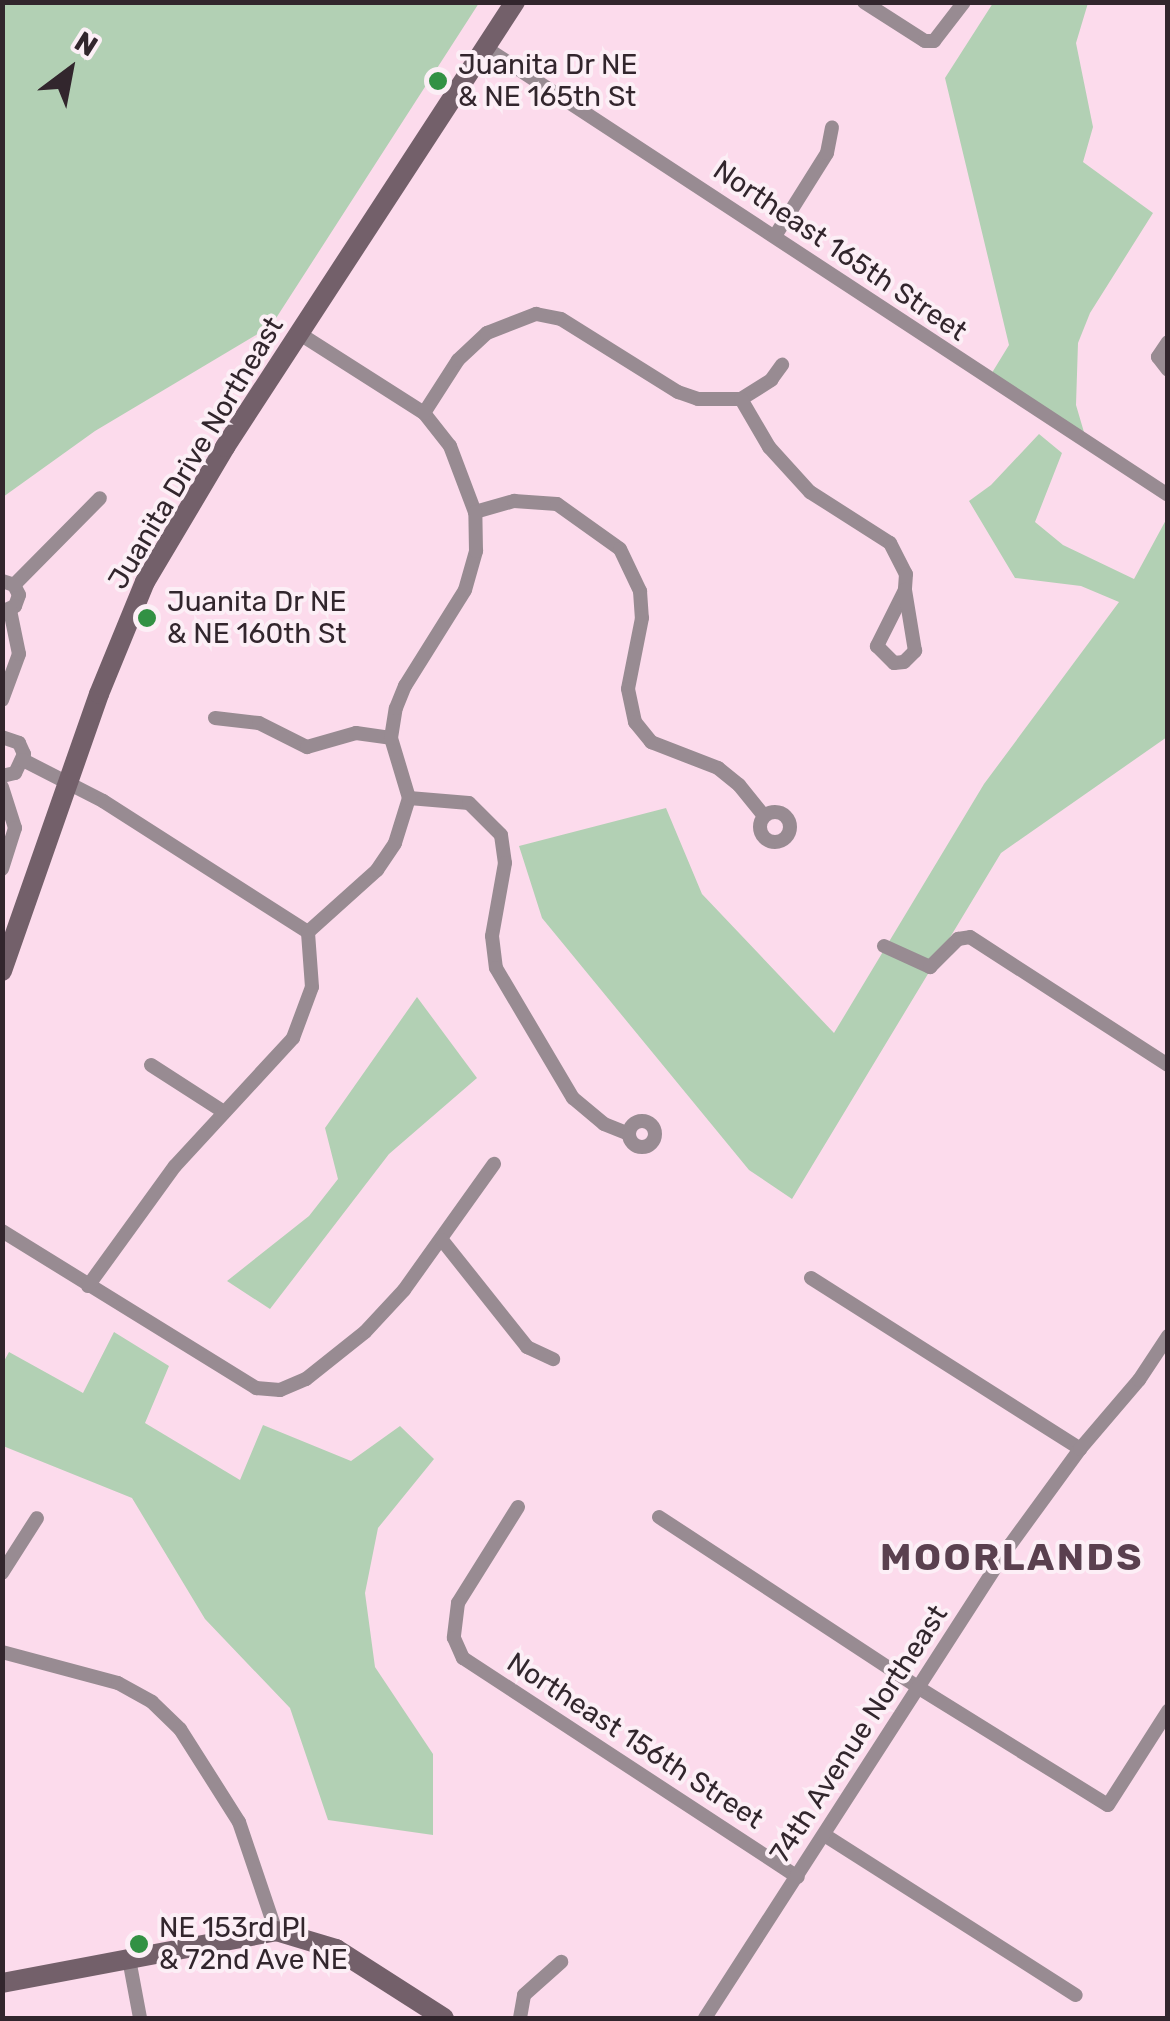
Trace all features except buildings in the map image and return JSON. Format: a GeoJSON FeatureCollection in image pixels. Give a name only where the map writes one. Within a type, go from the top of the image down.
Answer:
{"type":"FeatureCollection","features":[{"type":"Feature","properties":{"kind":"main road","name":"Juanita Drive Northeast"},"geometry":{"type":"LineString","coordinates":[[2,971],[144,582],[515,2]]}},
{"type":"Feature","properties":{"kind":"main road"},"geometry":{"type":"LineString","coordinates":[[2,1983],[276,1931],[336,1948],[444,2018]]}},
{"type":"Feature","properties":{"kind":"street"},"geometry":{"type":"LineString","coordinates":[[864,2],[925,41],[934,42],[964,2]]}},
{"type":"Feature","properties":{"kind":"street","name":"Northeast 165th Street"},"geometry":{"type":"LineString","coordinates":[[486,48],[1168,495]]}},
{"type":"Feature","properties":{"kind":"street"},"geometry":{"type":"LineString","coordinates":[[776,236],[828,152],[832,127]]}},
{"type":"Feature","properties":{"kind":"street"},"geometry":{"type":"LineString","coordinates":[[424,412],[470,346],[510,320],[536,314],[561,319],[678,392],[698,399],[741,399],[771,380],[782,365]]}},
{"type":"Feature","properties":{"kind":"street"},"geometry":{"type":"LineString","coordinates":[[300,334],[424,412],[450,446],[474,512],[476,551],[472,573],[406,686],[391,738],[409,798],[395,843],[377,870],[308,932]]}},
{"type":"Feature","properties":{"kind":"street"},"geometry":{"type":"LineString","coordinates":[[1168,342],[1158,358],[1168,370]]}},
{"type":"Feature","properties":{"kind":"street"},"geometry":{"type":"LineString","coordinates":[[741,399],[769,447],[810,492],[890,543],[906,574],[915,651],[904,662],[894,663],[880,653],[878,641],[906,590]]}},
{"type":"Feature","properties":{"kind":"street"},"geometry":{"type":"LineString","coordinates":[[2,700],[18,654],[6,610],[19,596],[8,583],[100,498]]}},
{"type":"Feature","properties":{"kind":"street"},"geometry":{"type":"LineString","coordinates":[[474,512],[514,502],[557,504],[620,550],[640,590],[642,618],[628,690],[635,722],[651,742],[718,768],[740,785],[764,816]]}},
{"type":"Feature","properties":{"kind":"street"},"geometry":{"type":"LineString","coordinates":[[215,718],[259,723],[306,747],[356,733],[391,738]]}},
{"type":"Feature","properties":{"kind":"street"},"geometry":{"type":"LineString","coordinates":[[2,737],[19,744],[24,760],[68,782],[308,932]]}},
{"type":"Feature","properties":{"kind":"street"},"geometry":{"type":"LineString","coordinates":[[2,776],[15,772],[24,760]]}},
{"type":"Feature","properties":{"kind":"street"},"geometry":{"type":"LineString","coordinates":[[2,787],[15,828],[2,869]]}},
{"type":"Feature","properties":{"kind":"street"},"geometry":{"type":"LineString","coordinates":[[409,798],[469,803],[500,834],[505,862],[492,936],[496,968],[574,1098],[604,1124],[629,1134]]}},
{"type":"Feature","properties":{"kind":"street"},"geometry":{"type":"LineString","coordinates":[[88,1286],[175,1166],[270,1068],[305,1016],[312,988],[308,932]]}},
{"type":"Feature","properties":{"kind":"street"},"geometry":{"type":"LineString","coordinates":[[884,946],[930,966],[958,939],[970,937],[1168,1065]]}},
{"type":"Feature","properties":{"kind":"street"},"geometry":{"type":"LineString","coordinates":[[151,1065],[224,1112]]}},
{"type":"Feature","properties":{"kind":"street"},"geometry":{"type":"LineString","coordinates":[[2,1231],[256,1388],[280,1390],[306,1379],[365,1332],[442,1240],[494,1164]]}},
{"type":"Feature","properties":{"kind":"street"},"geometry":{"type":"LineString","coordinates":[[442,1240],[528,1347],[552,1360]]}},
{"type":"Feature","properties":{"kind":"street"},"geometry":{"type":"LineString","coordinates":[[812,1278],[1080,1449]]}},
{"type":"Feature","properties":{"kind":"street","name":"74th Avenue Northeast"},"geometry":{"type":"LineString","coordinates":[[706,2018],[1010,1545],[1080,1449],[1139,1380],[1168,1336]]}},
{"type":"Feature","properties":{"kind":"street","name":"Northeast 156th Street"},"geometry":{"type":"LineString","coordinates":[[518,1506],[458,1603],[454,1638],[463,1658],[798,1877]]}},
{"type":"Feature","properties":{"kind":"street"},"geometry":{"type":"LineString","coordinates":[[659,1517],[919,1688],[1108,1805],[1168,1712]]}},
{"type":"Feature","properties":{"kind":"street"},"geometry":{"type":"LineString","coordinates":[[2,1573],[37,1518]]}},
{"type":"Feature","properties":{"kind":"street"},"geometry":{"type":"LineString","coordinates":[[2,1652],[118,1684],[152,1702],[180,1729],[238,1822],[276,1931]]}},
{"type":"Feature","properties":{"kind":"street"},"geometry":{"type":"LineString","coordinates":[[826,1836],[1076,1996]]}},
{"type":"Feature","properties":{"kind":"street"},"geometry":{"type":"LineString","coordinates":[[128,1959],[140,2018]]}},
{"type":"Feature","properties":{"kind":"street"},"geometry":{"type":"LineString","coordinates":[[520,2018],[524,1994],[561,1962]]}},
{"type":"Feature","properties":{"kind":"green space"},"geometry":{"type":"Polygon","coordinates":[[[3,2],[479,3],[271,326],[95,431],[3,497],[3,2]]]}},
{"type":"Feature","properties":{"kind":"green space"},"geometry":{"type":"Polygon","coordinates":[[[993,3],[1088,3],[1076,43],[1093,127],[1083,162],[1153,213],[1090,313],[1078,343],[1076,405],[1086,439],[990,376],[1009,345],[945,78],[993,3]]]}},
{"type":"Feature","properties":{"kind":"green space"},"geometry":{"type":"Polygon","coordinates":[[[1039,434],[1062,453],[1035,522],[1063,545],[1134,579],[1167,518],[1167,737],[1001,853],[792,1199],[749,1170],[542,918],[519,846],[666,808],[702,894],[834,1033],[984,784],[1119,602],[1081,586],[1015,578],[969,501],[991,485],[1039,434]]]}},
{"type":"Feature","properties":{"kind":"green space"},"geometry":{"type":"Polygon","coordinates":[[[417,997],[477,1078],[389,1154],[270,1309],[227,1281],[309,1216],[338,1179],[325,1128],[417,997]]]}},
{"type":"Feature","properties":{"kind":"green space"},"geometry":{"type":"Polygon","coordinates":[[[114,1332],[169,1366],[145,1423],[240,1480],[263,1425],[351,1461],[400,1426],[434,1459],[378,1528],[365,1593],[375,1667],[433,1754],[433,1835],[328,1820],[290,1708],[205,1619],[132,1498],[3,1446],[3,1363],[9,1352],[83,1393],[114,1332]]]}},
{"type":"Feature","properties":{"kind":"place","name":"Juanita Dr NE & NE 165th St"},"geometry":{"type":"Point","coordinates":[438,81]}},
{"type":"Feature","properties":{"kind":"place","name":"Juanita Dr NE & NE 160th St"},"geometry":{"type":"Point","coordinates":[147,618]}},
{"type":"Feature","properties":{"kind":"place","name":"NE 153rd Pl & 72nd Ave NE"},"geometry":{"type":"Point","coordinates":[139,1944]}},
{"type":"Feature","properties":{"kind":"district","name":"MOORLANDS"},"geometry":{"type":"Point","coordinates":[1012,1558]}}]}
